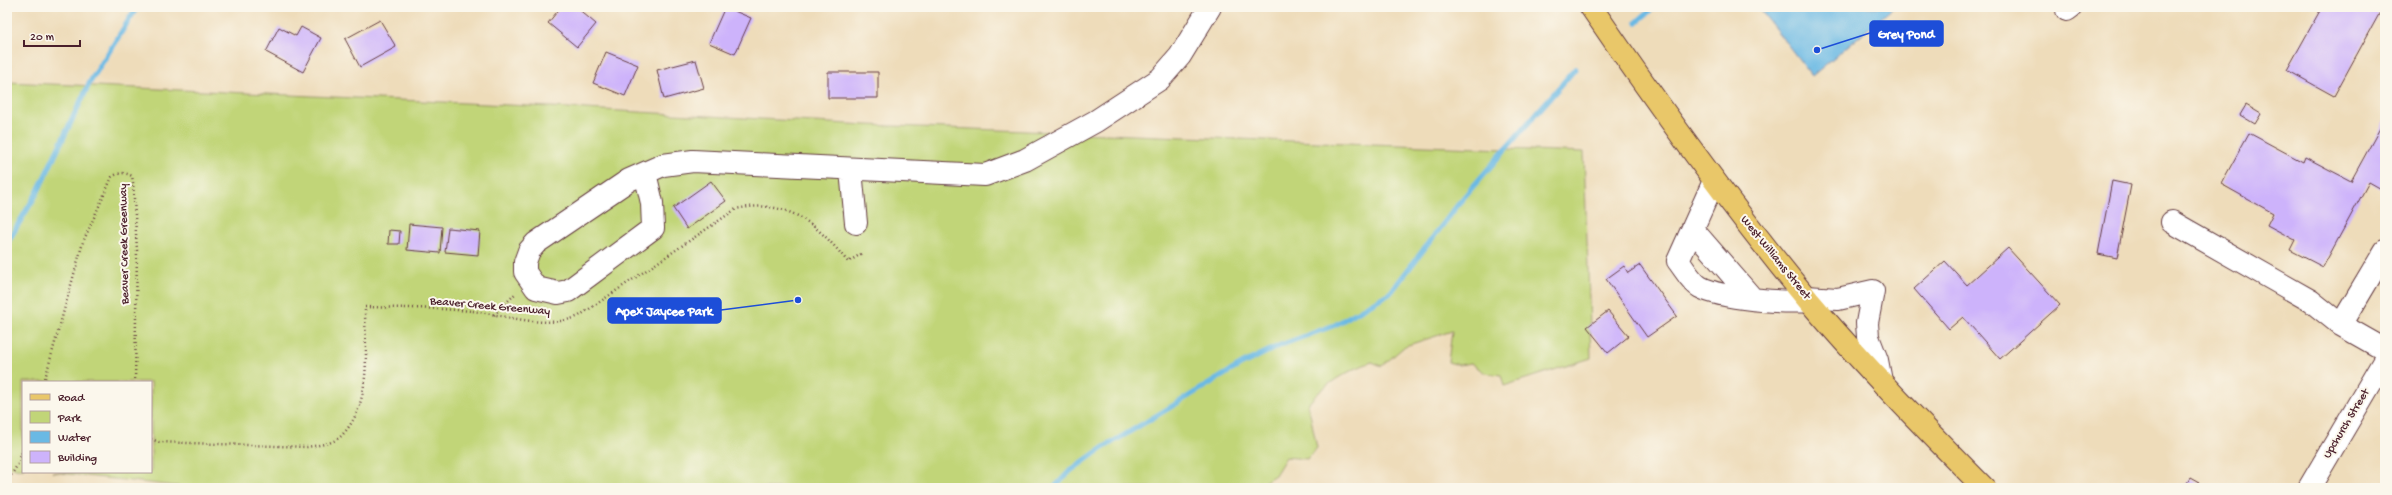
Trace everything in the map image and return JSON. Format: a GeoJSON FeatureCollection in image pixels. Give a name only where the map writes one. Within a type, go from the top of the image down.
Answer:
{"type":"FeatureCollection","features":[{"type":"Feature","properties":{"kind":"main road","name":"West Williams Street"},"geometry":{"type":"LineString","coordinates":[[1591,7],[1652,97],[1714,181],[1808,299],[1880,382],[1984,488]]}},
{"type":"Feature","properties":{"kind":"street"},"geometry":{"type":"LineString","coordinates":[[645,173],[652,203],[653,228],[568,291],[547,292],[536,288],[525,272],[525,262],[529,251],[536,243],[629,180],[663,165],[693,161],[851,170],[985,175],[1025,160],[1096,121],[1160,79],[1180,56],[1210,7]]}},
{"type":"Feature","properties":{"kind":"street"},"geometry":{"type":"LineString","coordinates":[[851,170],[856,223]]}},
{"type":"Feature","properties":{"kind":"street"},"geometry":{"type":"LineString","coordinates":[[1714,181],[1678,261],[1698,286],[1714,293],[1793,302],[1808,299],[1838,299],[1873,291],[1867,323],[1868,337],[1877,360],[1880,382]]}},
{"type":"Feature","properties":{"kind":"street"},"geometry":{"type":"LineString","coordinates":[[2172,222],[2311,301],[2341,325],[2385,350]]}},
{"type":"Feature","properties":{"kind":"street"},"geometry":{"type":"LineString","coordinates":[[1693,230],[1752,298]]}},
{"type":"Feature","properties":{"kind":"street"},"geometry":{"type":"LineString","coordinates":[[2341,325],[2385,251]]}},
{"type":"Feature","properties":{"kind":"street","name":"Upchurch Street"},"geometry":{"type":"LineString","coordinates":[[2309,488],[2385,359]]}},
{"type":"Feature","properties":{"kind":"path","name":"Beaver Creek Greenway"},"geometry":{"type":"LineString","coordinates":[[44,381],[83,242],[112,177],[118,173],[127,173],[132,176],[133,182],[136,250],[135,381]]}},
{"type":"Feature","properties":{"kind":"path","name":"Beaver Creek Greenway"},"geometry":{"type":"LineString","coordinates":[[152,439],[159,442],[307,447],[326,444],[343,435],[353,420],[360,402],[364,377],[365,307],[471,311],[536,321],[567,321],[579,316],[736,209],[751,206],[781,209],[807,220],[827,237],[848,262],[861,254]]}},
{"type":"Feature","properties":{"kind":"path"},"geometry":{"type":"LineString","coordinates":[[494,315],[521,288]]}},
{"type":"Feature","properties":{"kind":"path"},"geometry":{"type":"LineString","coordinates":[[7,482],[18,464],[22,452]]}},
{"type":"Feature","properties":{"kind":"green space"},"geometry":{"type":"Polygon","coordinates":[[[7,82],[551,107],[866,125],[1584,152],[1591,358],[1504,386],[1501,375],[1485,373],[1471,363],[1459,365],[1448,362],[1452,331],[1405,346],[1382,366],[1372,362],[1337,378],[1322,390],[1308,404],[1317,448],[1307,459],[1286,457],[1275,475],[1255,488],[193,488],[61,473],[152,473],[152,381],[22,381],[22,469],[7,467],[7,82]]]}},
{"type":"Feature","properties":{"kind":"water"},"geometry":{"type":"Polygon","coordinates":[[[1758,7],[1894,7],[1812,76],[1758,7]]]}},
{"type":"Feature","properties":{"kind":"building"},"geometry":{"type":"Polygon","coordinates":[[[561,7],[576,7],[596,24],[577,47],[548,23],[561,7]]]}},
{"type":"Feature","properties":{"kind":"building"},"geometry":{"type":"Polygon","coordinates":[[[725,7],[751,18],[735,54],[709,43],[725,7]]]}},
{"type":"Feature","properties":{"kind":"building"},"geometry":{"type":"Polygon","coordinates":[[[2322,7],[2383,7],[2334,96],[2287,70],[2322,7]]]}},
{"type":"Feature","properties":{"kind":"building"},"geometry":{"type":"Polygon","coordinates":[[[380,20],[396,47],[360,67],[345,39],[380,20]]]}},
{"type":"Feature","properties":{"kind":"building"},"geometry":{"type":"Polygon","coordinates":[[[279,27],[296,36],[301,27],[321,38],[303,72],[266,52],[279,27]]]}},
{"type":"Feature","properties":{"kind":"building"},"geometry":{"type":"Polygon","coordinates":[[[606,52],[638,65],[625,96],[593,83],[606,52]]]}},
{"type":"Feature","properties":{"kind":"building"},"geometry":{"type":"Polygon","coordinates":[[[696,60],[704,88],[664,99],[657,70],[696,60]]]}},
{"type":"Feature","properties":{"kind":"building"},"geometry":{"type":"Polygon","coordinates":[[[828,72],[878,72],[878,98],[828,98],[828,72]]]}},
{"type":"Feature","properties":{"kind":"building"},"geometry":{"type":"Polygon","coordinates":[[[2246,105],[2261,114],[2255,124],[2240,115],[2246,105]]]}},
{"type":"Feature","properties":{"kind":"building"},"geometry":{"type":"Polygon","coordinates":[[[2385,119],[2385,191],[2369,182],[2323,267],[2290,250],[2295,240],[2267,225],[2273,213],[2221,184],[2249,133],[2303,162],[2305,157],[2351,181],[2385,119]]]}},
{"type":"Feature","properties":{"kind":"building"},"geometry":{"type":"Polygon","coordinates":[[[711,181],[726,201],[687,229],[673,208],[711,181]]]}},
{"type":"Feature","properties":{"kind":"building"},"geometry":{"type":"Polygon","coordinates":[[[2112,181],[2131,185],[2117,258],[2098,254],[2112,181]]]}},
{"type":"Feature","properties":{"kind":"building"},"geometry":{"type":"Polygon","coordinates":[[[409,224],[442,227],[440,253],[407,250],[409,224]]]}},
{"type":"Feature","properties":{"kind":"building"},"geometry":{"type":"Polygon","coordinates":[[[448,228],[480,231],[478,255],[445,252],[448,228]]]}},
{"type":"Feature","properties":{"kind":"building"},"geometry":{"type":"Polygon","coordinates":[[[389,230],[400,231],[399,244],[388,244],[389,230]]]}},
{"type":"Feature","properties":{"kind":"building"},"geometry":{"type":"Polygon","coordinates":[[[2008,248],[2060,305],[2000,359],[1963,317],[1949,329],[1914,289],[1945,261],[1967,285],[2008,248]]]}},
{"type":"Feature","properties":{"kind":"building"},"geometry":{"type":"Polygon","coordinates":[[[1640,265],[1677,316],[1647,337],[1606,279],[1624,266],[1628,273],[1640,265]]]}},
{"type":"Feature","properties":{"kind":"building"},"geometry":{"type":"Polygon","coordinates":[[[1608,311],[1629,336],[1608,353],[1587,327],[1608,311]]]}},
{"type":"Feature","properties":{"kind":"building"},"geometry":{"type":"Polygon","coordinates":[[[2190,478],[2208,488],[2184,488],[2190,478]]]}},
{"type":"Feature","properties":{"kind":"waterway"},"geometry":{"type":"LineString","coordinates":[[7,243],[37,193],[90,82],[137,7]]}},
{"type":"Feature","properties":{"kind":"waterway"},"geometry":{"type":"LineString","coordinates":[[1637,22],[1654,7]]}},
{"type":"Feature","properties":{"kind":"waterway"},"geometry":{"type":"LineString","coordinates":[[1054,488],[1070,471],[1101,449],[1242,364],[1281,345],[1335,325],[1391,292],[1464,197],[1575,69]]}},
{"type":"Feature","properties":{"kind":"place","name":"Grey Pond"},"geometry":{"type":"Point","coordinates":[1817,50]}},
{"type":"Feature","properties":{"kind":"place","name":"Apex Jaycee Park"},"geometry":{"type":"Point","coordinates":[798,300]}}]}
